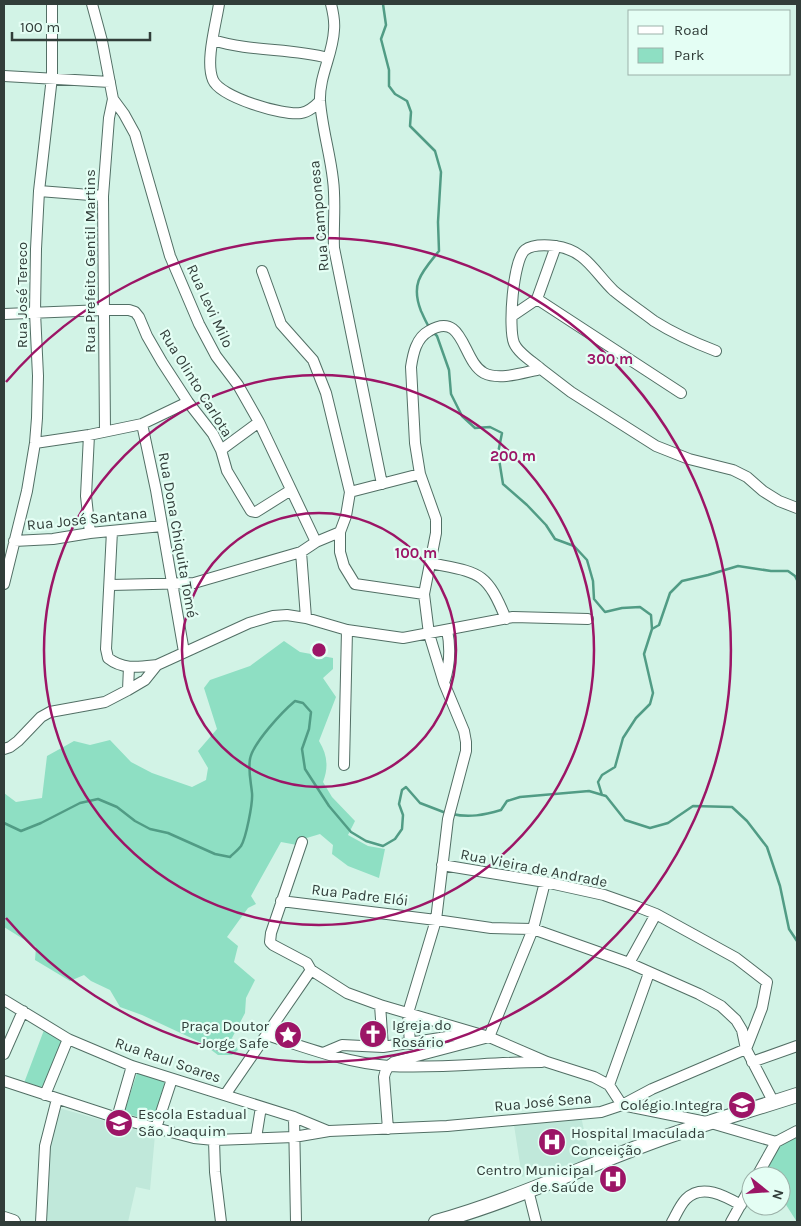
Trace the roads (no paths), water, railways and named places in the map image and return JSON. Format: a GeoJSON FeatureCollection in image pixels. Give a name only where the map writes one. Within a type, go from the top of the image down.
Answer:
{"type":"FeatureCollection","features":[{"type":"Feature","properties":{"kind":"main road"},"geometry":{"type":"LineString","coordinates":[[436,1222],[528,1190],[660,1139],[797,1095]]}},
{"type":"Feature","properties":{"kind":"main road"},"geometry":{"type":"LineString","coordinates":[[4,1219],[13,1222]]}},
{"type":"Feature","properties":{"kind":"street","name":"Rua José Tereco"},"geometry":{"type":"LineString","coordinates":[[4,584],[27,491],[35,443],[38,376],[35,312],[39,191],[52,78],[52,4]]}},
{"type":"Feature","properties":{"kind":"street","name":"Rua Prefeito Gentil Martins"},"geometry":{"type":"LineString","coordinates":[[92,4],[102,41],[113,99],[109,118],[103,196],[105,431]]}},
{"type":"Feature","properties":{"kind":"street"},"geometry":{"type":"LineString","coordinates":[[219,4],[210,68],[216,87],[253,103],[293,114],[304,113],[320,101]]}},
{"type":"Feature","properties":{"kind":"street","name":"Rua Camponesa"},"geometry":{"type":"LineString","coordinates":[[331,4],[334,29],[320,89],[320,101],[333,178],[336,213],[334,248],[382,484]]}},
{"type":"Feature","properties":{"kind":"street"},"geometry":{"type":"LineString","coordinates":[[213,40],[240,47],[294,51],[328,58]]}},
{"type":"Feature","properties":{"kind":"street"},"geometry":{"type":"LineString","coordinates":[[4,76],[110,82]]}},
{"type":"Feature","properties":{"kind":"street","name":"Rua Levi Milo"},"geometry":{"type":"LineString","coordinates":[[113,99],[135,134],[170,256],[199,324],[216,356],[238,385],[260,422],[316,542]]}},
{"type":"Feature","properties":{"kind":"street"},"geometry":{"type":"LineString","coordinates":[[39,191],[103,196]]}},
{"type":"Feature","properties":{"kind":"street"},"geometry":{"type":"LineString","coordinates":[[716,351],[696,343],[656,322],[614,290],[586,259],[572,250],[540,245],[526,250],[518,260],[513,289],[512,336],[514,344],[541,369],[571,392],[656,446],[689,459],[733,470],[747,477],[763,491],[779,501],[797,508]]}},
{"type":"Feature","properties":{"kind":"street"},"geometry":{"type":"LineString","coordinates":[[512,316],[537,299],[556,246]]}},
{"type":"Feature","properties":{"kind":"street"},"geometry":{"type":"LineString","coordinates":[[262,271],[280,324],[306,351],[318,370],[338,441],[350,492],[346,516],[340,532],[340,552],[344,566],[354,584],[424,594]]}},
{"type":"Feature","properties":{"kind":"street"},"geometry":{"type":"LineString","coordinates":[[537,299],[681,393]]}},
{"type":"Feature","properties":{"kind":"street"},"geometry":{"type":"LineString","coordinates":[[4,314],[104,310]]}},
{"type":"Feature","properties":{"kind":"street","name":"Rua Olinto Carlota"},"geometry":{"type":"LineString","coordinates":[[104,310],[129,310],[139,316],[162,362],[188,402],[213,434],[220,450],[260,422]]}},
{"type":"Feature","properties":{"kind":"street"},"geometry":{"type":"LineString","coordinates":[[410,1044],[408,1013],[436,920],[450,807],[466,751],[464,731],[444,683],[429,634],[424,594],[436,534],[436,519],[420,474],[415,443],[411,367],[416,346],[427,332],[441,325],[453,329],[477,367],[483,372],[490,375],[504,376],[541,369]]}},
{"type":"Feature","properties":{"kind":"street"},"geometry":{"type":"LineString","coordinates":[[35,443],[142,424],[188,402]]}},
{"type":"Feature","properties":{"kind":"street","name":"Rua Dona Chiquita Tomé"},"geometry":{"type":"LineString","coordinates":[[142,424],[174,585],[184,652]]}},
{"type":"Feature","properties":{"kind":"street"},"geometry":{"type":"LineString","coordinates":[[88,435],[86,496],[90,533]]}},
{"type":"Feature","properties":{"kind":"street"},"geometry":{"type":"LineString","coordinates":[[220,450],[227,471],[251,512],[256,512],[292,490]]}},
{"type":"Feature","properties":{"kind":"street"},"geometry":{"type":"LineString","coordinates":[[350,492],[420,474]]}},
{"type":"Feature","properties":{"kind":"street","name":"Rua José Santana"},"geometry":{"type":"LineString","coordinates":[[14,541],[52,539],[162,526]]}},
{"type":"Feature","properties":{"kind":"street"},"geometry":{"type":"LineString","coordinates":[[112,531],[111,585],[106,649],[108,658],[116,664],[129,667],[157,665],[249,623],[273,616],[287,615],[306,618],[347,630],[403,638],[512,617],[588,619]]}},
{"type":"Feature","properties":{"kind":"street"},"geometry":{"type":"LineString","coordinates":[[111,585],[163,583],[174,585],[194,583],[302,552],[316,542],[340,532]]}},
{"type":"Feature","properties":{"kind":"street"},"geometry":{"type":"LineString","coordinates":[[302,552],[306,618]]}},
{"type":"Feature","properties":{"kind":"street"},"geometry":{"type":"LineString","coordinates":[[430,563],[467,570],[488,582],[496,594],[506,619]]}},
{"type":"Feature","properties":{"kind":"street"},"geometry":{"type":"LineString","coordinates":[[344,765],[347,630]]}},
{"type":"Feature","properties":{"kind":"street"},"geometry":{"type":"LineString","coordinates":[[444,683],[450,659],[450,644],[447,630]]}},
{"type":"Feature","properties":{"kind":"street"},"geometry":{"type":"LineString","coordinates":[[4,749],[18,741],[41,717],[50,712],[105,702],[145,680],[157,665]]}},
{"type":"Feature","properties":{"kind":"street"},"geometry":{"type":"LineString","coordinates":[[128,690],[129,667]]}},
{"type":"Feature","properties":{"kind":"street"},"geometry":{"type":"LineString","coordinates":[[302,842],[271,933],[270,942],[307,963],[311,970],[347,992],[380,1005],[489,1037],[547,1062],[594,1077],[609,1085],[622,1105],[711,1123],[776,1142]]}},
{"type":"Feature","properties":{"kind":"street","name":"Rua Vieira de Andrade"},"geometry":{"type":"LineString","coordinates":[[442,865],[546,882],[604,895],[656,914],[736,958],[767,982],[762,1008],[746,1048]]}},
{"type":"Feature","properties":{"kind":"street"},"geometry":{"type":"LineString","coordinates":[[489,1037],[533,928],[546,882]]}},
{"type":"Feature","properties":{"kind":"street","name":"Rua Padre Elói"},"geometry":{"type":"LineString","coordinates":[[282,901],[491,928],[533,928],[630,963],[721,1006],[736,1020],[742,1030],[746,1048],[752,1062],[774,1103]]}},
{"type":"Feature","properties":{"kind":"street"},"geometry":{"type":"LineString","coordinates":[[630,963],[656,914]]}},
{"type":"Feature","properties":{"kind":"street"},"geometry":{"type":"LineString","coordinates":[[225,1095],[311,970]]}},
{"type":"Feature","properties":{"kind":"street"},"geometry":{"type":"LineString","coordinates":[[609,1085],[649,972]]}},
{"type":"Feature","properties":{"kind":"street","name":"Rua Raul Soares"},"geometry":{"type":"LineString","coordinates":[[4,1000],[68,1039],[132,1066],[294,1117],[329,1131]]}},
{"type":"Feature","properties":{"kind":"street"},"geometry":{"type":"LineString","coordinates":[[380,1005],[383,1047]]}},
{"type":"Feature","properties":{"kind":"street"},"geometry":{"type":"LineString","coordinates":[[4,1050],[23,1011]]}},
{"type":"Feature","properties":{"kind":"street"},"geometry":{"type":"LineString","coordinates":[[323,1053],[342,1045],[383,1047],[473,1032]]}},
{"type":"Feature","properties":{"kind":"street"},"geometry":{"type":"LineString","coordinates":[[267,1035],[353,1061],[388,1066],[547,1062]]}},
{"type":"Feature","properties":{"kind":"street"},"geometry":{"type":"LineString","coordinates":[[388,1129],[384,1077],[388,1066],[394,1062],[489,1037]]}},
{"type":"Feature","properties":{"kind":"street"},"geometry":{"type":"LineString","coordinates":[[45,1095],[68,1039]]}},
{"type":"Feature","properties":{"kind":"street"},"geometry":{"type":"LineString","coordinates":[[752,1062],[797,1046]]}},
{"type":"Feature","properties":{"kind":"street","name":"Rua José Sena"},"geometry":{"type":"LineString","coordinates":[[4,1081],[117,1118],[194,1138],[214,1140],[294,1137],[329,1131],[447,1126],[601,1112],[622,1105],[652,1089],[746,1048]]}},
{"type":"Feature","properties":{"kind":"street"},"geometry":{"type":"LineString","coordinates":[[117,1118],[132,1066]]}},
{"type":"Feature","properties":{"kind":"street"},"geometry":{"type":"LineString","coordinates":[[156,1128],[172,1079]]}},
{"type":"Feature","properties":{"kind":"street"},"geometry":{"type":"LineString","coordinates":[[42,1222],[45,1146],[57,1099]]}},
{"type":"Feature","properties":{"kind":"street"},"geometry":{"type":"LineString","coordinates":[[256,1138],[261,1107]]}},
{"type":"Feature","properties":{"kind":"street"},"geometry":{"type":"LineString","coordinates":[[294,1117],[296,1222]]}},
{"type":"Feature","properties":{"kind":"street"},"geometry":{"type":"LineString","coordinates":[[762,1166],[776,1142],[797,1132]]}},
{"type":"Feature","properties":{"kind":"street"},"geometry":{"type":"LineString","coordinates":[[214,1140],[215,1172],[221,1222]]}},
{"type":"Feature","properties":{"kind":"street"},"geometry":{"type":"LineString","coordinates":[[528,1190],[536,1222]]}},
{"type":"Feature","properties":{"kind":"street"},"geometry":{"type":"LineString","coordinates":[[672,1222],[686,1199],[694,1194],[709,1192],[719,1193],[741,1204],[731,1222]]}},
{"type":"Feature","properties":{"kind":"waterway"},"geometry":{"type":"LineString","coordinates":[[383,4],[386,25],[381,39],[389,70],[389,86],[395,94],[407,101],[411,112],[410,126],[435,151],[441,172],[438,222],[439,251],[427,265],[417,285],[421,311],[430,328]]}},
{"type":"Feature","properties":{"kind":"waterway"},"geometry":{"type":"LineString","coordinates":[[433,332],[437,336],[449,370],[451,394],[462,416],[475,428],[490,427],[502,433],[498,453],[503,484],[546,525],[555,539],[574,546],[587,560],[593,581],[594,599],[605,612],[622,608],[640,607],[651,615],[652,629],[644,654],[653,693],[650,704],[636,718],[623,738],[615,767],[602,775],[598,782],[602,795]]}},
{"type":"Feature","properties":{"kind":"waterway"},"geometry":{"type":"LineString","coordinates":[[652,629],[659,625],[670,593],[682,581],[738,566],[771,571],[788,571],[797,580]]}},
{"type":"Feature","properties":{"kind":"waterway"},"geometry":{"type":"LineString","coordinates":[[4,823],[21,831],[80,803],[98,799],[117,807],[135,821],[150,829],[168,833],[215,854],[230,857],[241,846],[249,820],[252,798],[249,763],[252,752],[269,728],[295,701],[303,703],[311,712],[309,729],[302,749],[305,769],[329,806],[351,832],[366,841],[383,846],[395,839],[402,829],[403,815],[399,804],[402,790],[406,787],[420,803],[446,813]]}},
{"type":"Feature","properties":{"kind":"waterway"},"geometry":{"type":"LineString","coordinates":[[452,814],[464,816],[483,815],[501,810],[507,801],[520,797],[589,791],[606,796],[625,820],[650,828],[668,823],[693,806],[732,807],[747,821],[767,847],[780,886],[789,929],[797,941]]}},
{"type":"Feature","properties":{"kind":"place","name":"Igreja do Rosário"},"geometry":{"type":"Point","coordinates":[373,1034]}},
{"type":"Feature","properties":{"kind":"place","name":"Praça Doutor Jorge Safe"},"geometry":{"type":"Point","coordinates":[288,1035]}},
{"type":"Feature","properties":{"kind":"place","name":"Colégio Integra"},"geometry":{"type":"Point","coordinates":[742,1105]}},
{"type":"Feature","properties":{"kind":"place","name":"Escola Estadual São Joaquim"},"geometry":{"type":"Point","coordinates":[119,1123]}},
{"type":"Feature","properties":{"kind":"place","name":"Hospital Imaculada Conceição"},"geometry":{"type":"Point","coordinates":[552,1142]}},
{"type":"Feature","properties":{"kind":"place","name":"Centro Municipal de Saúde"},"geometry":{"type":"Point","coordinates":[613,1179]}}]}
